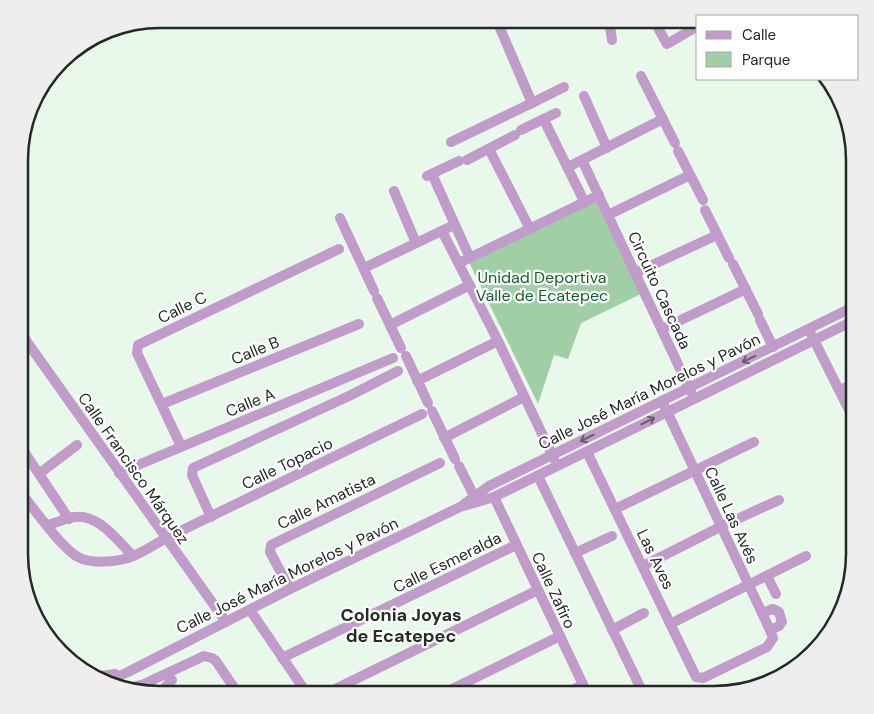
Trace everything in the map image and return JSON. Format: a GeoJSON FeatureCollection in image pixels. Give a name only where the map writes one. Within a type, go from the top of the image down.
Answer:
{"type":"FeatureCollection","features":[{"type":"Feature","properties":{"kind":"street"},"geometry":{"type":"LineString","coordinates":[[500,28],[532,103]]}},
{"type":"Feature","properties":{"kind":"street"},"geometry":{"type":"LineString","coordinates":[[610,28],[612,40]]}},
{"type":"Feature","properties":{"kind":"street"},"geometry":{"type":"LineString","coordinates":[[658,28],[666,44],[694,28]]}},
{"type":"Feature","properties":{"kind":"street"},"geometry":{"type":"LineString","coordinates":[[641,76],[773,347]]}},
{"type":"Feature","properties":{"kind":"street"},"geometry":{"type":"LineString","coordinates":[[451,142],[564,88]]}},
{"type":"Feature","properties":{"kind":"street"},"geometry":{"type":"LineString","coordinates":[[584,96],[607,148]]}},
{"type":"Feature","properties":{"kind":"street"},"geometry":{"type":"LineString","coordinates":[[470,258],[429,175],[490,149],[518,132],[556,114]]}},
{"type":"Feature","properties":{"kind":"street"},"geometry":{"type":"LineString","coordinates":[[568,167],[663,119]]}},
{"type":"Feature","properties":{"kind":"street"},"geometry":{"type":"LineString","coordinates":[[544,120],[585,203]]}},
{"type":"Feature","properties":{"kind":"street"},"geometry":{"type":"LineString","coordinates":[[490,149],[530,229]]}},
{"type":"Feature","properties":{"kind":"street","name":"Circuito Cascada"},"geometry":{"type":"LineString","coordinates":[[582,160],[694,398]]}},
{"type":"Feature","properties":{"kind":"street"},"geometry":{"type":"LineString","coordinates":[[608,215],[690,174]]}},
{"type":"Feature","properties":{"kind":"street"},"geometry":{"type":"LineString","coordinates":[[394,191],[416,243]]}},
{"type":"Feature","properties":{"kind":"street"},"geometry":{"type":"LineString","coordinates":[[459,263],[599,195]]}},
{"type":"Feature","properties":{"kind":"street"},"geometry":{"type":"LineString","coordinates":[[340,218],[444,438],[476,499]]}},
{"type":"Feature","properties":{"kind":"street"},"geometry":{"type":"LineString","coordinates":[[364,268],[454,224]]}},
{"type":"Feature","properties":{"kind":"street"},"geometry":{"type":"LineString","coordinates":[[442,231],[558,465]]}},
{"type":"Feature","properties":{"kind":"street"},"geometry":{"type":"LineString","coordinates":[[635,273],[717,235]]}},
{"type":"Feature","properties":{"kind":"street","name":"Calle C"},"geometry":{"type":"LineString","coordinates":[[181,446],[137,353],[138,345],[340,249]]}},
{"type":"Feature","properties":{"kind":"street"},"geometry":{"type":"LineString","coordinates":[[390,325],[470,286]]}},
{"type":"Feature","properties":{"kind":"street"},"geometry":{"type":"LineString","coordinates":[[662,329],[746,290]]}},
{"type":"Feature","properties":{"kind":"street","name":"Calle José María Morelos y Pavón"},"geometry":{"type":"LineString","coordinates":[[114,678],[290,589],[476,499],[489,486],[846,310]]}},
{"type":"Feature","properties":{"kind":"street","name":"Calle B"},"geometry":{"type":"LineString","coordinates":[[162,404],[359,324]]}},
{"type":"Feature","properties":{"kind":"street","name":"Calle José María Morelos y Pavón"},"geometry":{"type":"LineString","coordinates":[[476,499],[494,497],[846,324]]}},
{"type":"Feature","properties":{"kind":"street"},"geometry":{"type":"LineString","coordinates":[[808,329],[846,403]]}},
{"type":"Feature","properties":{"kind":"street"},"geometry":{"type":"LineString","coordinates":[[417,380],[498,341]]}},
{"type":"Feature","properties":{"kind":"street","name":"Calle Francisco Márquez"},"geometry":{"type":"LineString","coordinates":[[28,343],[226,622]]}},
{"type":"Feature","properties":{"kind":"street","name":"Calle A"},"geometry":{"type":"LineString","coordinates":[[120,473],[393,358]]}},
{"type":"Feature","properties":{"kind":"street"},"geometry":{"type":"LineString","coordinates":[[211,517],[192,475],[193,468],[349,396],[398,371]]}},
{"type":"Feature","properties":{"kind":"street"},"geometry":{"type":"LineString","coordinates":[[342,380],[349,396]]}},
{"type":"Feature","properties":{"kind":"street"},"geometry":{"type":"LineString","coordinates":[[840,390],[846,387]]}},
{"type":"Feature","properties":{"kind":"street"},"geometry":{"type":"LineString","coordinates":[[444,438],[524,397]]}},
{"type":"Feature","properties":{"kind":"street","name":"Calle Las Avés"},"geometry":{"type":"LineString","coordinates":[[662,401],[770,630],[772,642]]}},
{"type":"Feature","properties":{"kind":"street","name":"Calle Topacio"},"geometry":{"type":"LineString","coordinates":[[28,501],[78,558],[99,562],[128,558],[422,414]]}},
{"type":"Feature","properties":{"kind":"street"},"geometry":{"type":"LineString","coordinates":[[615,509],[754,442]]}},
{"type":"Feature","properties":{"kind":"street"},"geometry":{"type":"LineString","coordinates":[[40,473],[77,445]]}},
{"type":"Feature","properties":{"kind":"street","name":"Las Aves"},"geometry":{"type":"LineString","coordinates":[[587,452],[694,674],[698,678],[703,678],[772,642]]}},
{"type":"Feature","properties":{"kind":"street"},"geometry":{"type":"LineString","coordinates":[[28,456],[69,519]]}},
{"type":"Feature","properties":{"kind":"street","name":"Calle Amatista"},"geometry":{"type":"LineString","coordinates":[[290,589],[270,552],[271,545],[440,463]]}},
{"type":"Feature","properties":{"kind":"street"},"geometry":{"type":"LineString","coordinates":[[538,476],[640,686]]}},
{"type":"Feature","properties":{"kind":"street","name":"Calle Zafiro"},"geometry":{"type":"LineString","coordinates":[[494,497],[583,685]]}},
{"type":"Feature","properties":{"kind":"street"},"geometry":{"type":"LineString","coordinates":[[643,566],[779,500]]}},
{"type":"Feature","properties":{"kind":"street"},"geometry":{"type":"LineString","coordinates":[[47,525],[75,517],[96,521],[133,556]]}},
{"type":"Feature","properties":{"kind":"street"},"geometry":{"type":"LineString","coordinates":[[575,553],[612,536]]}},
{"type":"Feature","properties":{"kind":"street","name":"Calle Esmeralda"},"geometry":{"type":"LineString","coordinates":[[282,658],[516,545]]}},
{"type":"Feature","properties":{"kind":"street"},"geometry":{"type":"LineString","coordinates":[[670,624],[806,556]]}},
{"type":"Feature","properties":{"kind":"street"},"geometry":{"type":"LineString","coordinates":[[767,576],[776,594]]}},
{"type":"Feature","properties":{"kind":"street"},"geometry":{"type":"LineString","coordinates":[[341,686],[538,590]]}},
{"type":"Feature","properties":{"kind":"street"},"geometry":{"type":"LineString","coordinates":[[762,613],[773,608],[779,612],[782,622],[779,626],[770,630]]}},
{"type":"Feature","properties":{"kind":"street"},"geometry":{"type":"LineString","coordinates":[[250,610],[302,686]]}},
{"type":"Feature","properties":{"kind":"street"},"geometry":{"type":"LineString","coordinates":[[612,630],[644,613]]}},
{"type":"Feature","properties":{"kind":"street"},"geometry":{"type":"LineString","coordinates":[[458,686],[560,636]]}},
{"type":"Feature","properties":{"kind":"street"},"geometry":{"type":"LineString","coordinates":[[141,685],[200,656],[208,656],[216,661],[233,686]]}},
{"type":"Feature","properties":{"kind":"street","name":"Calle José María Morelos y Pavón"},"geometry":{"type":"LineString","coordinates":[[106,675],[128,672]]}},
{"type":"Feature","properties":{"kind":"street"},"geometry":{"type":"LineString","coordinates":[[166,686],[172,680]]}},
{"type":"Feature","properties":{"kind":"green space","name":"Unidad Deportiva Valle de Ecatepec"},"geometry":{"type":"Polygon","coordinates":[[[596,201],[641,294],[581,323],[568,359],[554,355],[538,404],[469,262],[596,201]]]}},
{"type":"Feature","properties":{"kind":"district","name":"Colonia Joyas de Ecatepec"},"geometry":{"type":"Point","coordinates":[401,625]}}]}
